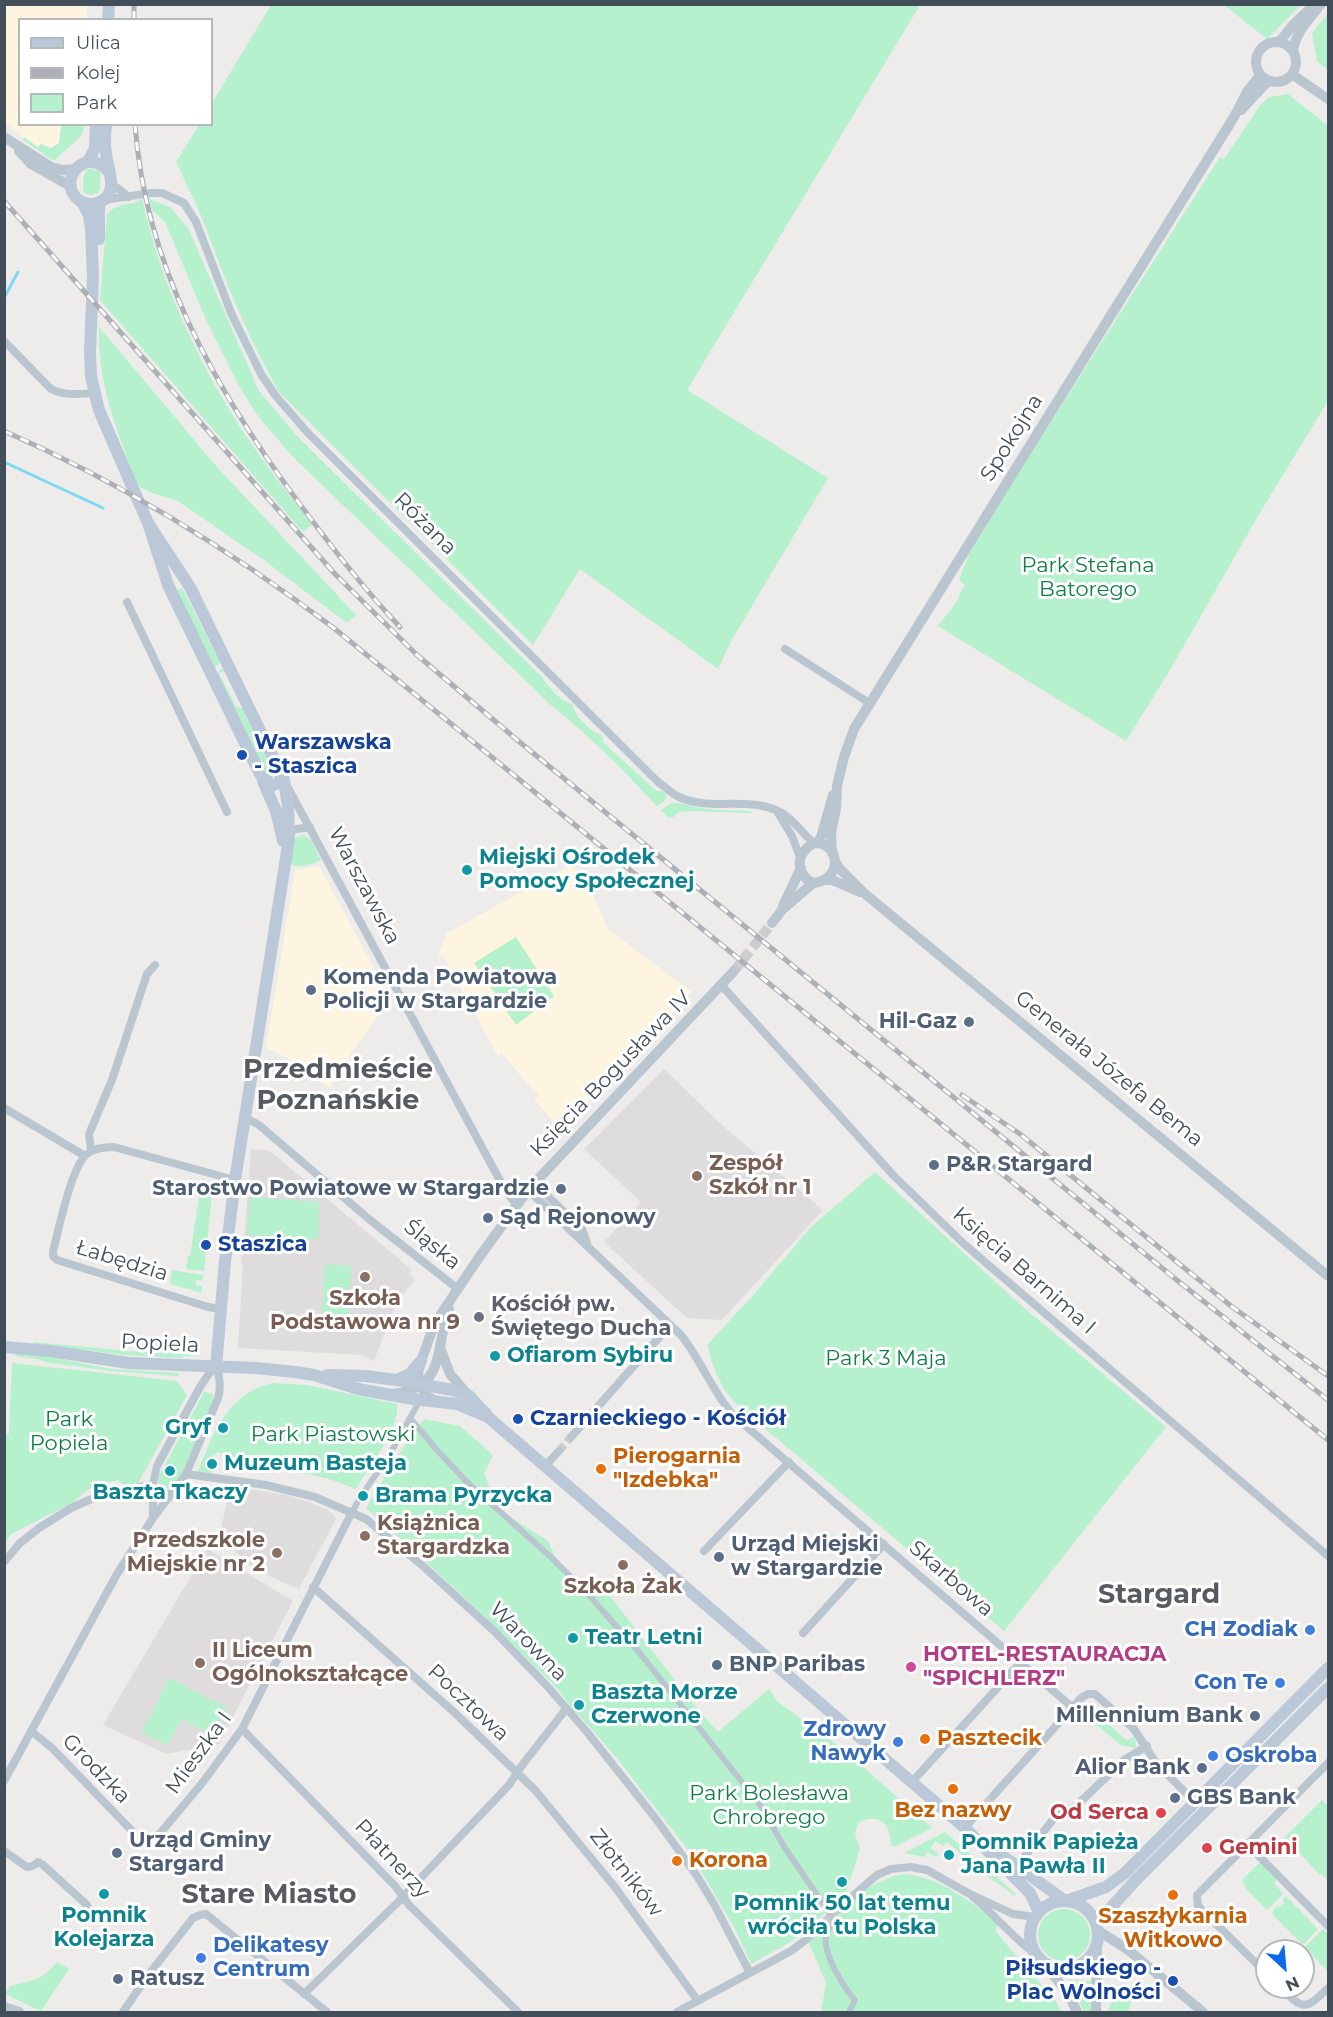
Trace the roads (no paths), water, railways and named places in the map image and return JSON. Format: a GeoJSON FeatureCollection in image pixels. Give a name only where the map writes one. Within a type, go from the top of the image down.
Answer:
{"type":"FeatureCollection","features":[{"type":"Feature","properties":{"kind":"main road"},"geometry":{"type":"LineString","coordinates":[[96,126],[95,148],[88,162],[76,169],[72,175],[70,186],[74,195],[82,202],[101,201],[109,194],[111,178],[105,150],[106,126]]}},
{"type":"Feature","properties":{"kind":"main road"},"geometry":{"type":"LineString","coordinates":[[88,162],[101,164],[111,178]]}},
{"type":"Feature","properties":{"kind":"main road","name":"Warszawska"},"geometry":{"type":"LineString","coordinates":[[93,278],[99,239],[101,201]]}},
{"type":"Feature","properties":{"kind":"main road","name":"Warszawska"},"geometry":{"type":"LineString","coordinates":[[82,202],[91,223],[93,278],[90,352],[94,393],[107,431],[148,523],[168,585],[261,774],[286,831]]}},
{"type":"Feature","properties":{"kind":"main road","name":"Warszawska"},"geometry":{"type":"LineString","coordinates":[[148,523],[190,587],[283,778]]}},
{"type":"Feature","properties":{"kind":"main road"},"geometry":{"type":"LineString","coordinates":[[168,585],[182,581],[190,587]]}},
{"type":"Feature","properties":{"kind":"main road"},"geometry":{"type":"LineString","coordinates":[[261,774],[272,786],[283,778]]}},
{"type":"Feature","properties":{"kind":"main road"},"geometry":{"type":"LineString","coordinates":[[216,1367],[235,1180],[285,859],[288,807],[283,778]]}},
{"type":"Feature","properties":{"kind":"main road","name":"Popiela"},"geometry":{"type":"LineString","coordinates":[[4,1347],[50,1351],[129,1363],[256,1368],[314,1375],[365,1376],[453,1389],[468,1395]]}},
{"type":"Feature","properties":{"kind":"main road"},"geometry":{"type":"LineString","coordinates":[[397,1380],[410,1374],[421,1360]]}},
{"type":"Feature","properties":{"kind":"main road","name":"Popiela"},"geometry":{"type":"LineString","coordinates":[[314,1375],[358,1389],[457,1404],[488,1417]]}},
{"type":"Feature","properties":{"kind":"main road"},"geometry":{"type":"LineString","coordinates":[[468,1395],[488,1417],[965,1828],[1065,1900],[1082,1906],[1091,1914],[1097,1927],[1096,1944],[1089,1958],[1074,1968],[1056,1967],[1041,1959],[1032,1944],[1030,1935],[1037,1915],[1047,1905],[1065,1900],[1106,1887],[1116,1880],[1329,1668]]}},
{"type":"Feature","properties":{"kind":"main road"},"geometry":{"type":"LineString","coordinates":[[1097,1927],[1130,1886],[1329,1688]]}},
{"type":"Feature","properties":{"kind":"main road"},"geometry":{"type":"LineString","coordinates":[[965,1828],[1030,1893],[1037,1915]]}},
{"type":"Feature","properties":{"kind":"street"},"geometry":{"type":"LineString","coordinates":[[1280,42],[1294,24],[1315,4]]}},
{"type":"Feature","properties":{"kind":"street"},"geometry":{"type":"LineString","coordinates":[[1293,50],[1294,42],[1302,28],[1321,4]]}},
{"type":"Feature","properties":{"kind":"street"},"geometry":{"type":"LineString","coordinates":[[1280,42],[1293,50],[1297,65],[1293,75],[1284,81],[1274,83],[1264,78],[1257,70],[1256,59],[1260,49],[1269,43],[1280,42]]}},
{"type":"Feature","properties":{"kind":"street"},"geometry":{"type":"LineString","coordinates":[[1293,75],[1329,99]]}},
{"type":"Feature","properties":{"kind":"street","name":"Spokojna"},"geometry":{"type":"LineString","coordinates":[[815,843],[821,837],[828,807],[837,786],[854,729],[1234,117],[1264,78]]}},
{"type":"Feature","properties":{"kind":"street"},"geometry":{"type":"LineString","coordinates":[[9,140],[51,167],[63,170],[76,169]]}},
{"type":"Feature","properties":{"kind":"street"},"geometry":{"type":"LineString","coordinates":[[9,140],[31,164],[70,186]]}},
{"type":"Feature","properties":{"kind":"street"},"geometry":{"type":"LineString","coordinates":[[111,178],[129,197]]}},
{"type":"Feature","properties":{"kind":"street","name":"Różana"},"geometry":{"type":"LineString","coordinates":[[101,201],[162,193],[184,203],[196,222],[236,324],[274,396],[307,432],[657,781],[678,796],[692,801],[706,804],[752,805],[773,809],[785,815],[815,843]]}},
{"type":"Feature","properties":{"kind":"street"},"geometry":{"type":"LineString","coordinates":[[4,341],[51,388],[69,395],[94,393]]}},
{"type":"Feature","properties":{"kind":"street"},"geometry":{"type":"LineString","coordinates":[[127,602],[227,812]]}},
{"type":"Feature","properties":{"kind":"street"},"geometry":{"type":"LineString","coordinates":[[785,649],[870,705]]}},
{"type":"Feature","properties":{"kind":"street","name":"Warszawska"},"geometry":{"type":"LineString","coordinates":[[283,778],[500,1180],[516,1204]]}},
{"type":"Feature","properties":{"kind":"street","name":"Spokojna"},"geometry":{"type":"LineString","coordinates":[[834,857],[831,833],[836,809],[837,786]]}},
{"type":"Feature","properties":{"kind":"street"},"geometry":{"type":"LineString","coordinates":[[773,809],[786,825],[805,878],[813,883]]}},
{"type":"Feature","properties":{"kind":"street"},"geometry":{"type":"LineString","coordinates":[[286,831],[310,827]]}},
{"type":"Feature","properties":{"kind":"street"},"geometry":{"type":"LineString","coordinates":[[772,923],[782,910],[813,883],[826,880],[833,872],[834,857],[828,847],[815,843],[806,849],[782,910]]}},
{"type":"Feature","properties":{"kind":"street","name":"Generała Józefa Bema"},"geometry":{"type":"LineString","coordinates":[[834,857],[839,868],[864,893],[1329,1276]]}},
{"type":"Feature","properties":{"kind":"street","name":"Generała Józefa Bema"},"geometry":{"type":"LineString","coordinates":[[826,880],[832,880],[864,893]]}},
{"type":"Feature","properties":{"kind":"street","name":"Łabędzia"},"geometry":{"type":"LineString","coordinates":[[155,965],[147,974],[112,1080],[89,1134],[88,1154],[73,1178],[53,1256],[57,1260],[208,1307],[221,1309]]}},
{"type":"Feature","properties":{"kind":"street","name":"Księcia Bogusława IV"},"geometry":{"type":"LineString","coordinates":[[420,1385],[418,1373],[433,1328],[516,1204],[734,971]]}},
{"type":"Feature","properties":{"kind":"street","name":"Księcia Barnima I"},"geometry":{"type":"LineString","coordinates":[[722,986],[879,1159],[964,1244],[1329,1556]]}},
{"type":"Feature","properties":{"kind":"street"},"geometry":{"type":"LineString","coordinates":[[4,1108],[88,1154],[107,1147],[114,1148],[235,1180]]}},
{"type":"Feature","properties":{"kind":"street","name":"Śląska"},"geometry":{"type":"LineString","coordinates":[[244,1117],[259,1125],[457,1291]]}},
{"type":"Feature","properties":{"kind":"street","name":"Skarbowa"},"geometry":{"type":"LineString","coordinates":[[531,1186],[694,1350],[725,1405],[744,1425],[1072,1707]]}},
{"type":"Feature","properties":{"kind":"street","name":"Księcia Bogusława IV"},"geometry":{"type":"LineString","coordinates":[[420,1385],[432,1375],[447,1314],[457,1291]]}},
{"type":"Feature","properties":{"kind":"street"},"geometry":{"type":"LineString","coordinates":[[571,1437],[670,1325]]}},
{"type":"Feature","properties":{"kind":"street"},"geometry":{"type":"LineString","coordinates":[[440,1348],[443,1361],[450,1374],[468,1395]]}},
{"type":"Feature","properties":{"kind":"street"},"geometry":{"type":"LineString","coordinates":[[4,1781],[117,1574],[153,1518],[186,1474],[220,1392],[216,1367],[208,1375],[157,1466],[153,1484],[153,1518]]}},
{"type":"Feature","properties":{"kind":"street"},"geometry":{"type":"LineString","coordinates":[[390,1394],[404,1392],[420,1385],[427,1396],[437,1402]]}},
{"type":"Feature","properties":{"kind":"street"},"geometry":{"type":"LineString","coordinates":[[366,1489],[390,1454],[420,1400]]}},
{"type":"Feature","properties":{"kind":"street"},"geometry":{"type":"LineString","coordinates":[[411,1418],[467,1482],[531,1538],[587,1593],[639,1652],[760,1805],[785,1848],[834,1920],[826,1937],[827,1947],[838,1976],[847,1992],[855,2000],[849,2013]]}},
{"type":"Feature","properties":{"kind":"street"},"geometry":{"type":"LineString","coordinates":[[546,1465],[559,1451]]}},
{"type":"Feature","properties":{"kind":"street"},"geometry":{"type":"LineString","coordinates":[[704,1551],[789,1462]]}},
{"type":"Feature","properties":{"kind":"street","name":"Warowna"},"geometry":{"type":"LineString","coordinates":[[186,1474],[292,1490],[315,1497],[366,1519],[393,1540],[495,1632],[587,1732],[679,1850],[715,1906],[750,1973]]}},
{"type":"Feature","properties":{"kind":"street"},"geometry":{"type":"LineString","coordinates":[[4,1562],[20,1543],[71,1508],[96,1497],[153,1484]]}},
{"type":"Feature","properties":{"kind":"street","name":"Mieszka I"},"geometry":{"type":"LineString","coordinates":[[135,1834],[145,1839],[157,1837],[203,1782],[242,1729],[357,1503]]}},
{"type":"Feature","properties":{"kind":"street"},"geometry":{"type":"LineString","coordinates":[[803,1633],[884,1544]]}},
{"type":"Feature","properties":{"kind":"street","name":"Pocztowa"},"geometry":{"type":"LineString","coordinates":[[313,1587],[454,1713],[517,1773]]}},
{"type":"Feature","properties":{"kind":"street"},"geometry":{"type":"LineString","coordinates":[[911,1782],[1020,1663]]}},
{"type":"Feature","properties":{"kind":"street"},"geometry":{"type":"LineString","coordinates":[[993,1796],[1072,1707],[1088,1694],[1095,1694],[1134,1729],[1156,1763],[1195,1802]]}},
{"type":"Feature","properties":{"kind":"street"},"geometry":{"type":"LineString","coordinates":[[304,1994],[501,1794],[566,1709]]}},
{"type":"Feature","properties":{"kind":"street","name":"Płatnerzy"},"geometry":{"type":"LineString","coordinates":[[242,1729],[403,1896],[409,1905],[518,2013]]}},
{"type":"Feature","properties":{"kind":"street","name":"Grodzka"},"geometry":{"type":"LineString","coordinates":[[31,1731],[52,1748],[135,1834]]}},
{"type":"Feature","properties":{"kind":"street"},"geometry":{"type":"LineString","coordinates":[[1039,1837],[1056,1816],[1076,1806],[1124,1760],[1147,1746]]}},
{"type":"Feature","properties":{"kind":"street"},"geometry":{"type":"LineString","coordinates":[[1255,1962],[1198,1906],[1197,1895],[1329,1763]]}},
{"type":"Feature","properties":{"kind":"street","name":"Złotników"},"geometry":{"type":"LineString","coordinates":[[517,1773],[535,1790],[588,1852],[648,1930],[698,2001]]}},
{"type":"Feature","properties":{"kind":"street"},"geometry":{"type":"LineString","coordinates":[[965,1828],[978,1812]]}},
{"type":"Feature","properties":{"kind":"street"},"geometry":{"type":"LineString","coordinates":[[1248,1845],[1329,1926]]}},
{"type":"Feature","properties":{"kind":"street"},"geometry":{"type":"LineString","coordinates":[[4,1851],[27,1867],[39,1862],[87,1905]]}},
{"type":"Feature","properties":{"kind":"street"},"geometry":{"type":"LineString","coordinates":[[1017,1866],[1028,1852]]}},
{"type":"Feature","properties":{"kind":"street"},"geometry":{"type":"LineString","coordinates":[[840,1907],[877,1875],[891,1869],[911,1867],[927,1870],[968,1893],[1013,1914],[1037,1915]]}},
{"type":"Feature","properties":{"kind":"street"},"geometry":{"type":"LineString","coordinates":[[968,1893],[992,1913],[1021,1944],[1041,1959],[1068,1995],[1077,2013]]}},
{"type":"Feature","properties":{"kind":"street"},"geometry":{"type":"LineString","coordinates":[[123,2013],[149,1974],[192,1918],[206,1914],[327,2013]]}},
{"type":"Feature","properties":{"kind":"street"},"geometry":{"type":"LineString","coordinates":[[1097,1927],[1127,1949],[1203,2013]]}},
{"type":"Feature","properties":{"kind":"street"},"geometry":{"type":"LineString","coordinates":[[677,2013],[807,1940]]}},
{"type":"Feature","properties":{"kind":"street"},"geometry":{"type":"LineString","coordinates":[[1096,1944],[1096,2013]]}},
{"type":"Feature","properties":{"kind":"street"},"geometry":{"type":"LineString","coordinates":[[1292,1999],[1301,2005],[1314,2002],[1329,1988]]}},
{"type":"Feature","properties":{"kind":"street"},"geometry":{"type":"LineString","coordinates":[[4,2007],[19,2013]]}},
{"type":"Feature","properties":{"kind":"waterway"},"geometry":{"type":"LineString","coordinates":[[4,298],[18,272]]}},
{"type":"Feature","properties":{"kind":"waterway"},"geometry":{"type":"LineString","coordinates":[[4,462],[103,508]]}},
{"type":"Feature","properties":{"kind":"tunnel"},"geometry":{"type":"LineString","coordinates":[[734,971],[772,923]]}},
{"type":"Feature","properties":{"kind":"tunnel"},"geometry":{"type":"LineString","coordinates":[[559,1451],[571,1437]]}},
{"type":"Feature","properties":{"kind":"tunnel"},"geometry":{"type":"LineString","coordinates":[[357,1503],[366,1489]]}},
{"type":"Feature","properties":{"kind":"tunnel"},"geometry":{"type":"LineString","coordinates":[[978,1812],[993,1796]]}},
{"type":"Feature","properties":{"kind":"tunnel"},"geometry":{"type":"LineString","coordinates":[[1028,1852],[1039,1837]]}},
{"type":"Feature","properties":{"kind":"tunnel"},"geometry":{"type":"LineString","coordinates":[[807,1939],[840,1907]]}},
{"type":"Feature","properties":{"kind":"railway"},"geometry":{"type":"LineString","coordinates":[[134,4],[134,18]]}},
{"type":"Feature","properties":{"kind":"railway"},"geometry":{"type":"LineString","coordinates":[[135,126],[142,176],[153,227],[169,277],[213,371],[240,416],[299,503],[360,582],[400,627]]}},
{"type":"Feature","properties":{"kind":"railway"},"geometry":{"type":"LineString","coordinates":[[4,201],[335,574],[417,655],[522,744],[1178,1281],[1328,1400]]}},
{"type":"Feature","properties":{"kind":"railway"},"geometry":{"type":"LineString","coordinates":[[4,431],[91,473],[175,520],[256,572],[335,629],[1328,1440]]}},
{"type":"Feature","properties":{"kind":"railway"},"geometry":{"type":"LineString","coordinates":[[962,1095],[1020,1134],[1231,1306],[1328,1376]]}},
{"type":"Feature","properties":{"kind":"place","name":"Warszawska - Staszica"},"geometry":{"type":"Point","coordinates":[242,755]}},
{"type":"Feature","properties":{"kind":"place","name":"Miejski Ośrodek Pomocy Społecznej"},"geometry":{"type":"Point","coordinates":[467,870]}},
{"type":"Feature","properties":{"kind":"place","name":"Komenda Powiatowa Policji w Stargardzie"},"geometry":{"type":"Point","coordinates":[311,990]}},
{"type":"Feature","properties":{"kind":"place","name":"Hil-Gaz"},"geometry":{"type":"Point","coordinates":[969,1022]}},
{"type":"Feature","properties":{"kind":"place","name":"P&R Stargard"},"geometry":{"type":"Point","coordinates":[934,1165]}},
{"type":"Feature","properties":{"kind":"place","name":"Zespół Szkół nr 1"},"geometry":{"type":"Point","coordinates":[697,1176]}},
{"type":"Feature","properties":{"kind":"place","name":"Starostwo Powiatowe w Stargardzie"},"geometry":{"type":"Point","coordinates":[561,1189]}},
{"type":"Feature","properties":{"kind":"place","name":"Sąd Rejonowy"},"geometry":{"type":"Point","coordinates":[488,1218]}},
{"type":"Feature","properties":{"kind":"place","name":"Staszica"},"geometry":{"type":"Point","coordinates":[206,1245]}},
{"type":"Feature","properties":{"kind":"place","name":"Szkoła Podstawowa nr 9"},"geometry":{"type":"Point","coordinates":[365,1277]}},
{"type":"Feature","properties":{"kind":"place","name":"Kościół pw. Świętego Ducha"},"geometry":{"type":"Point","coordinates":[479,1317]}},
{"type":"Feature","properties":{"kind":"place","name":"Ofiarom Sybiru"},"geometry":{"type":"Point","coordinates":[495,1356]}},
{"type":"Feature","properties":{"kind":"place","name":"Czarnieckiego - Kościół"},"geometry":{"type":"Point","coordinates":[518,1419]}},
{"type":"Feature","properties":{"kind":"place","name":"Gryf"},"geometry":{"type":"Point","coordinates":[223,1428]}},
{"type":"Feature","properties":{"kind":"place","name":"Muzeum Basteja"},"geometry":{"type":"Point","coordinates":[212,1464]}},
{"type":"Feature","properties":{"kind":"place","name":"Pierogarnia \"Izdebka\""},"geometry":{"type":"Point","coordinates":[601,1469]}},
{"type":"Feature","properties":{"kind":"place","name":"Baszta Tkaczy"},"geometry":{"type":"Point","coordinates":[170,1471]}},
{"type":"Feature","properties":{"kind":"place","name":"Brama Pyrzycka"},"geometry":{"type":"Point","coordinates":[363,1496]}},
{"type":"Feature","properties":{"kind":"place","name":"Książnica Stargardzka"},"geometry":{"type":"Point","coordinates":[365,1536]}},
{"type":"Feature","properties":{"kind":"place","name":"Przedszkole Miejskie nr 2"},"geometry":{"type":"Point","coordinates":[277,1553]}},
{"type":"Feature","properties":{"kind":"place","name":"Urząd Miejski w Stargardzie"},"geometry":{"type":"Point","coordinates":[719,1557]}},
{"type":"Feature","properties":{"kind":"place","name":"Szkoła Żak"},"geometry":{"type":"Point","coordinates":[623,1565]}},
{"type":"Feature","properties":{"kind":"place","name":"CH Zodiak"},"geometry":{"type":"Point","coordinates":[1310,1630]}},
{"type":"Feature","properties":{"kind":"place","name":"Teatr Letni"},"geometry":{"type":"Point","coordinates":[573,1638]}},
{"type":"Feature","properties":{"kind":"place","name":"II Liceum Ogólnokształcące"},"geometry":{"type":"Point","coordinates":[200,1663]}},
{"type":"Feature","properties":{"kind":"place","name":"BNP Paribas"},"geometry":{"type":"Point","coordinates":[717,1665]}},
{"type":"Feature","properties":{"kind":"place","name":"HOTEL-RESTAURACJA \"SPICHLERZ\""},"geometry":{"type":"Point","coordinates":[911,1667]}},
{"type":"Feature","properties":{"kind":"place","name":"Con Te"},"geometry":{"type":"Point","coordinates":[1280,1683]}},
{"type":"Feature","properties":{"kind":"place","name":"Baszta Morze Czerwone"},"geometry":{"type":"Point","coordinates":[579,1705]}},
{"type":"Feature","properties":{"kind":"place","name":"Millennium Bank"},"geometry":{"type":"Point","coordinates":[1255,1716]}},
{"type":"Feature","properties":{"kind":"place","name":"Pasztecik"},"geometry":{"type":"Point","coordinates":[925,1739]}},
{"type":"Feature","properties":{"kind":"place","name":"Zdrowy Nawyk"},"geometry":{"type":"Point","coordinates":[898,1742]}},
{"type":"Feature","properties":{"kind":"place","name":"Oskroba"},"geometry":{"type":"Point","coordinates":[1213,1756]}},
{"type":"Feature","properties":{"kind":"place","name":"Alior Bank"},"geometry":{"type":"Point","coordinates":[1202,1768]}},
{"type":"Feature","properties":{"kind":"place","name":"Bez nazwy"},"geometry":{"type":"Point","coordinates":[953,1789]}},
{"type":"Feature","properties":{"kind":"place","name":"GBS Bank"},"geometry":{"type":"Point","coordinates":[1175,1798]}},
{"type":"Feature","properties":{"kind":"place","name":"Od Serca"},"geometry":{"type":"Point","coordinates":[1161,1813]}},
{"type":"Feature","properties":{"kind":"place","name":"Gemini"},"geometry":{"type":"Point","coordinates":[1207,1848]}},
{"type":"Feature","properties":{"kind":"place","name":"Urząd Gminy Stargard"},"geometry":{"type":"Point","coordinates":[117,1853]}},
{"type":"Feature","properties":{"kind":"place","name":"Pomnik Papieża Jana Pawła II"},"geometry":{"type":"Point","coordinates":[949,1855]}},
{"type":"Feature","properties":{"kind":"place","name":"Korona"},"geometry":{"type":"Point","coordinates":[677,1861]}},
{"type":"Feature","properties":{"kind":"place","name":"Pomnik 50 lat temu wróciła tu Polska"},"geometry":{"type":"Point","coordinates":[842,1882]}},
{"type":"Feature","properties":{"kind":"place","name":"Pomnik Kolejarza"},"geometry":{"type":"Point","coordinates":[104,1894]}},
{"type":"Feature","properties":{"kind":"place","name":"Szaszłykarnia Witkowo"},"geometry":{"type":"Point","coordinates":[1173,1895]}},
{"type":"Feature","properties":{"kind":"place","name":"Delikatesy Centrum"},"geometry":{"type":"Point","coordinates":[201,1958]}},
{"type":"Feature","properties":{"kind":"place","name":"Ratusz"},"geometry":{"type":"Point","coordinates":[118,1979]}},
{"type":"Feature","properties":{"kind":"place","name":"Piłsudskiego - Plac Wolności"},"geometry":{"type":"Point","coordinates":[1173,1981]}},
{"type":"Feature","properties":{"kind":"district","name":"Przedmieście Poznańskie"},"geometry":{"type":"Point","coordinates":[338,1086]}},
{"type":"Feature","properties":{"kind":"district","name":"Stargard"},"geometry":{"type":"Point","coordinates":[1159,1595]}},
{"type":"Feature","properties":{"kind":"district","name":"Stare Miasto"},"geometry":{"type":"Point","coordinates":[269,1895]}},
{"type":"Feature","properties":{"kind":"park label","name":"Park Stefana Batorego"},"geometry":{"type":"Point","coordinates":[1088,578]}},
{"type":"Feature","properties":{"kind":"park label","name":"Park 3 Maja"},"geometry":{"type":"Point","coordinates":[886,1359]}},
{"type":"Feature","properties":{"kind":"park label","name":"Park Popiela"},"geometry":{"type":"Point","coordinates":[69,1432]}},
{"type":"Feature","properties":{"kind":"park label","name":"Park Piastowski"},"geometry":{"type":"Point","coordinates":[333,1435]}},
{"type":"Feature","properties":{"kind":"park label","name":"Park Bolesława Chrobrego"},"geometry":{"type":"Point","coordinates":[769,1806]}}]}
